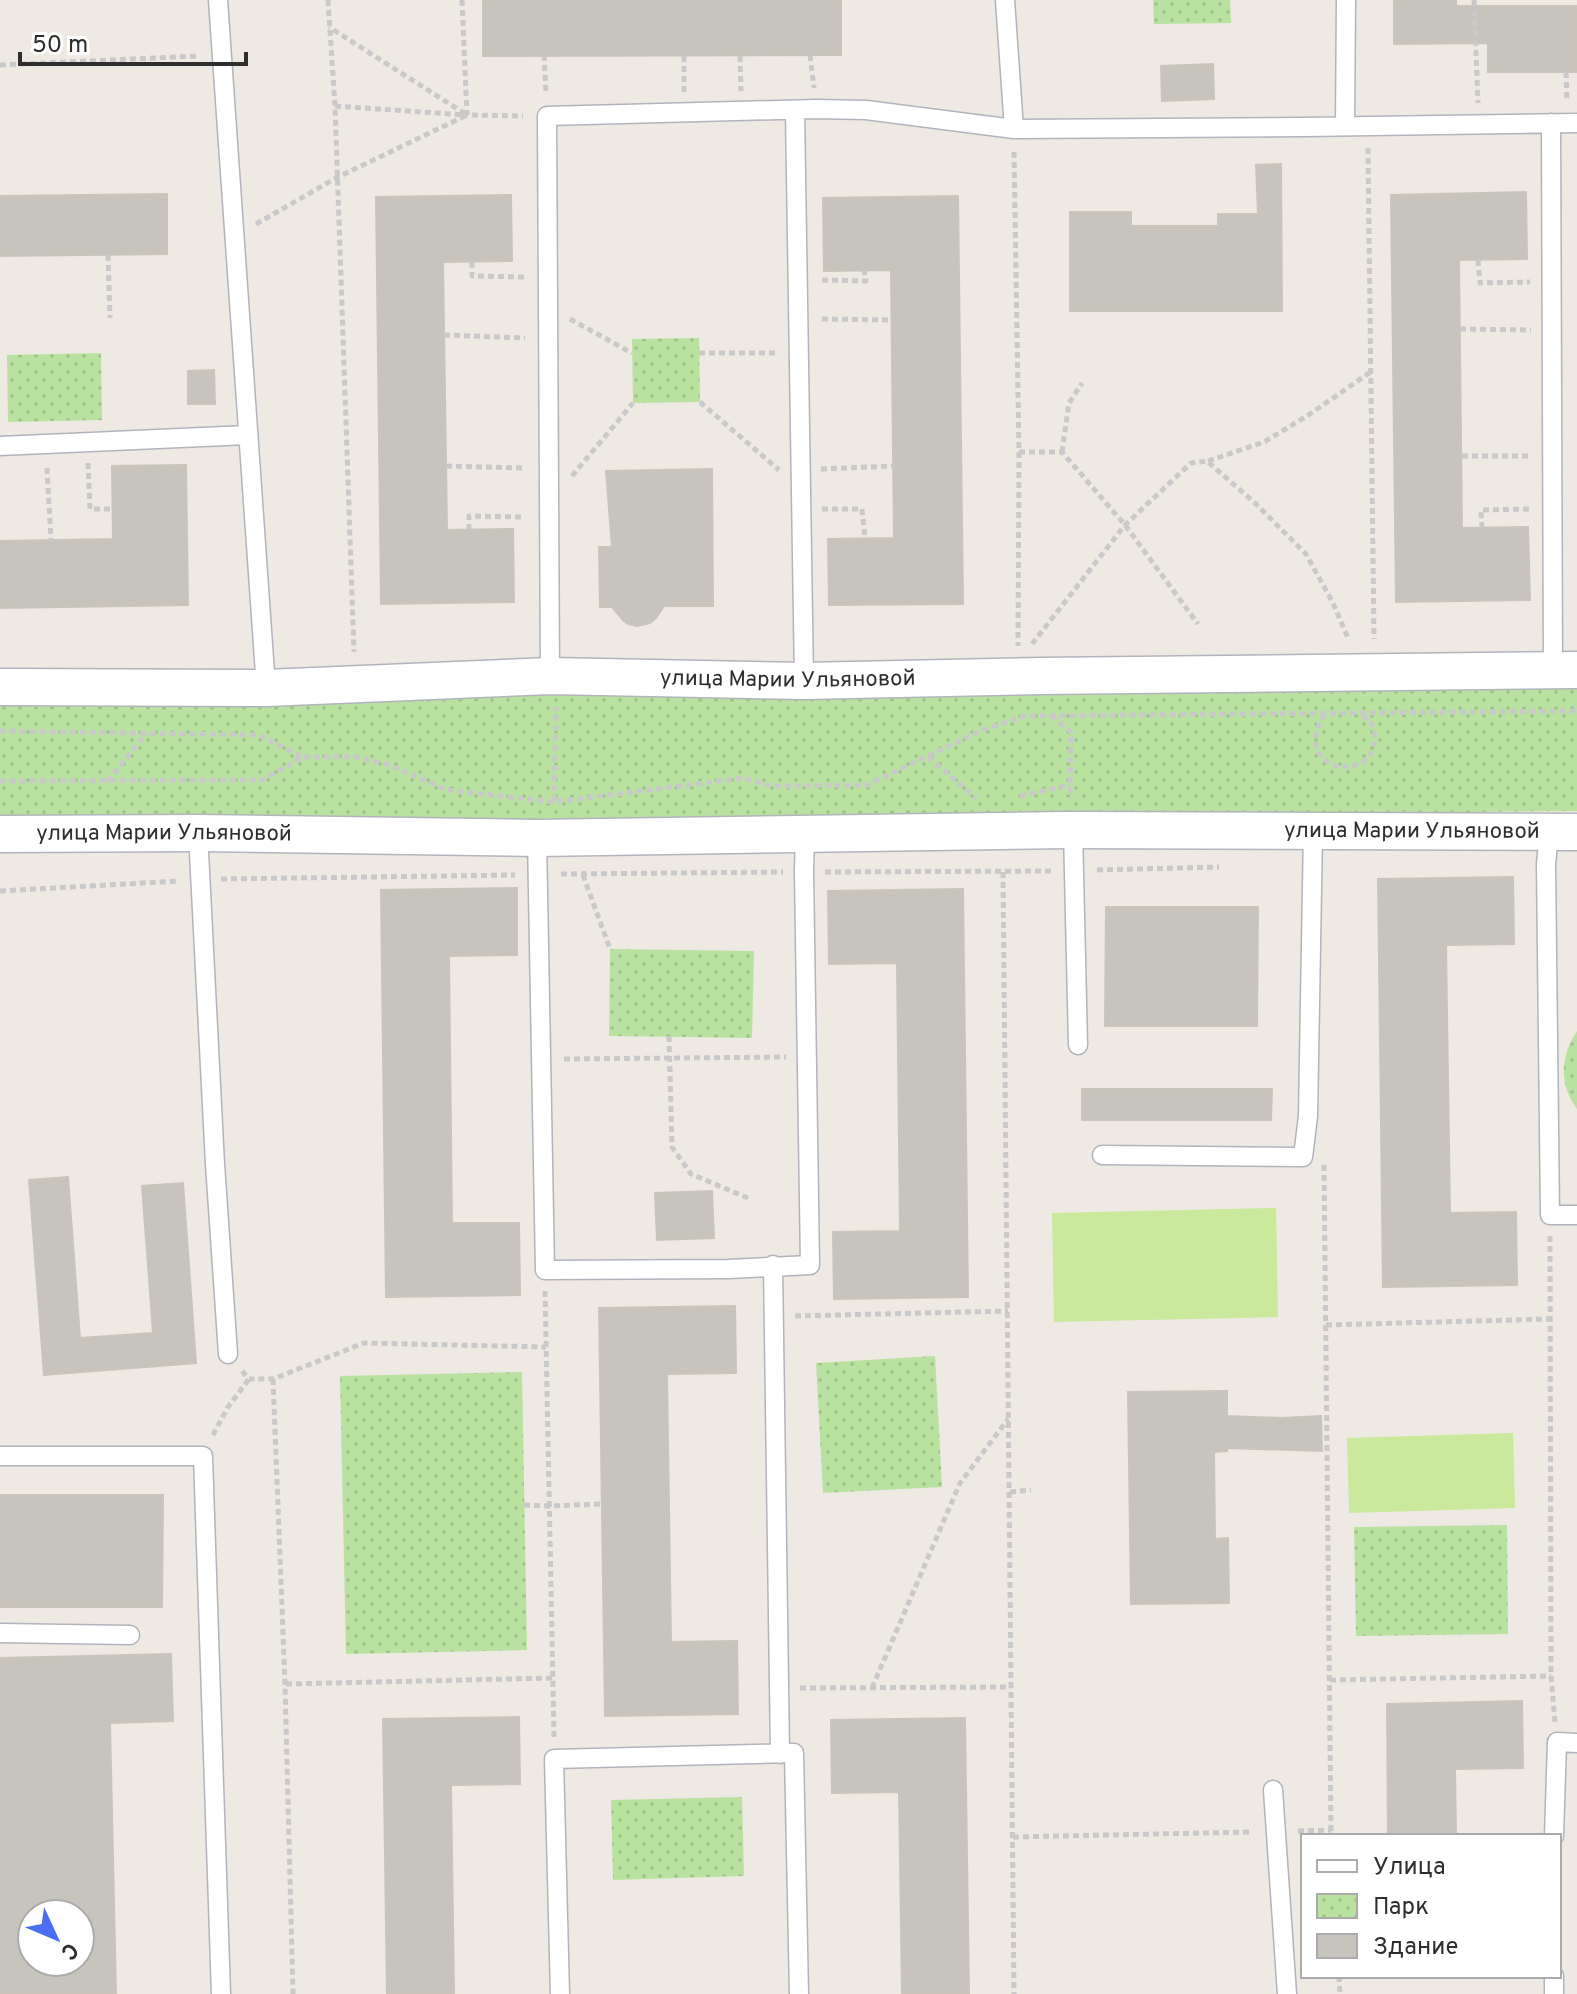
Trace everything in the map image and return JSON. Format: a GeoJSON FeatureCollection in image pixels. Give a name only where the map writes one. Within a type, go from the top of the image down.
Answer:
{"type":"FeatureCollection","features":[{"type":"Feature","properties":{"kind":"street","name":"улица Марии Ульяновой"},"geometry":{"type":"LineString","coordinates":[[0,687],[553,686],[1031,676],[1565,671]]}},
{"type":"Feature","properties":{"kind":"street","name":"улица Марии Ульяновой"},"geometry":{"type":"LineString","coordinates":[[0,834],[198,833],[544,824],[805,833],[1071,820],[1313,831],[1563,832]]}},
{"type":"Feature","properties":{"kind":"lane"},"geometry":{"type":"LineString","coordinates":[[218,0],[266,688]]}},
{"type":"Feature","properties":{"kind":"lane"},"geometry":{"type":"LineString","coordinates":[[1005,0],[1014,129]]}},
{"type":"Feature","properties":{"kind":"lane"},"geometry":{"type":"LineString","coordinates":[[1345,125],[1346,0]]}},
{"type":"Feature","properties":{"kind":"lane"},"geometry":{"type":"LineString","coordinates":[[553,686],[547,116],[866,110],[1014,129],[1577,123]]}},
{"type":"Feature","properties":{"kind":"lane"},"geometry":{"type":"LineString","coordinates":[[795,111],[804,681]]}},
{"type":"Feature","properties":{"kind":"lane"},"geometry":{"type":"LineString","coordinates":[[1551,123],[1552,508],[1565,671]]}},
{"type":"Feature","properties":{"kind":"lane"},"geometry":{"type":"LineString","coordinates":[[0,446],[248,435]]}},
{"type":"Feature","properties":{"kind":"lane"},"geometry":{"type":"LineString","coordinates":[[1071,820],[1078,1045]]}},
{"type":"Feature","properties":{"kind":"lane"},"geometry":{"type":"LineString","coordinates":[[544,824],[541,1060],[545,1270],[729,1269],[810,1265],[805,833]]}},
{"type":"Feature","properties":{"kind":"lane"},"geometry":{"type":"LineString","coordinates":[[1102,1155],[1303,1157],[1308,1116],[1313,831]]}},
{"type":"Feature","properties":{"kind":"lane"},"geometry":{"type":"LineString","coordinates":[[1563,832],[1546,864],[1550,1215],[1577,1215]]}},
{"type":"Feature","properties":{"kind":"lane"},"geometry":{"type":"LineString","coordinates":[[198,833],[228,1354]]}},
{"type":"Feature","properties":{"kind":"lane"},"geometry":{"type":"LineString","coordinates":[[773,1265],[780,1754]]}},
{"type":"Feature","properties":{"kind":"lane"},"geometry":{"type":"LineString","coordinates":[[0,1456],[203,1456],[221,1994]]}},
{"type":"Feature","properties":{"kind":"lane"},"geometry":{"type":"LineString","coordinates":[[0,1633],[130,1635]]}},
{"type":"Feature","properties":{"kind":"lane"},"geometry":{"type":"LineString","coordinates":[[1554,1834],[1557,1742],[1577,1743]]}},
{"type":"Feature","properties":{"kind":"lane"},"geometry":{"type":"LineString","coordinates":[[560,1994],[554,1759],[794,1753],[799,1994]]}},
{"type":"Feature","properties":{"kind":"lane"},"geometry":{"type":"LineString","coordinates":[[1273,1790],[1287,1994]]}},
{"type":"Feature","properties":{"kind":"path"},"geometry":{"type":"LineString","coordinates":[[328,0],[335,106],[354,653]]}},
{"type":"Feature","properties":{"kind":"path"},"geometry":{"type":"LineString","coordinates":[[462,0],[467,115]]}},
{"type":"Feature","properties":{"kind":"path"},"geometry":{"type":"LineString","coordinates":[[1474,0],[1479,124]]}},
{"type":"Feature","properties":{"kind":"path"},"geometry":{"type":"LineString","coordinates":[[328,26],[467,115]]}},
{"type":"Feature","properties":{"kind":"path"},"geometry":{"type":"LineString","coordinates":[[0,65],[221,55]]}},
{"type":"Feature","properties":{"kind":"path"},"geometry":{"type":"LineString","coordinates":[[335,106],[467,115],[547,116],[544,55]]}},
{"type":"Feature","properties":{"kind":"path"},"geometry":{"type":"LineString","coordinates":[[684,55],[684,113]]}},
{"type":"Feature","properties":{"kind":"path"},"geometry":{"type":"LineString","coordinates":[[810,55],[816,109]]}},
{"type":"Feature","properties":{"kind":"path"},"geometry":{"type":"LineString","coordinates":[[740,56],[742,112]]}},
{"type":"Feature","properties":{"kind":"path"},"geometry":{"type":"LineString","coordinates":[[234,237],[336,178],[467,115]]}},
{"type":"Feature","properties":{"kind":"path"},"geometry":{"type":"LineString","coordinates":[[1368,126],[1374,639]]}},
{"type":"Feature","properties":{"kind":"path"},"geometry":{"type":"LineString","coordinates":[[1014,129],[1019,452],[1018,647]]}},
{"type":"Feature","properties":{"kind":"path"},"geometry":{"type":"LineString","coordinates":[[108,255],[110,318]]}},
{"type":"Feature","properties":{"kind":"path"},"geometry":{"type":"LineString","coordinates":[[1478,260],[1480,283],[1551,281]]}},
{"type":"Feature","properties":{"kind":"path"},"geometry":{"type":"LineString","coordinates":[[472,262],[472,276],[549,277]]}},
{"type":"Feature","properties":{"kind":"path"},"geometry":{"type":"LineString","coordinates":[[797,279],[866,281],[864,270]]}},
{"type":"Feature","properties":{"kind":"path"},"geometry":{"type":"LineString","coordinates":[[550,308],[632,353]]}},
{"type":"Feature","properties":{"kind":"path"},"geometry":{"type":"LineString","coordinates":[[797,319],[892,320]]}},
{"type":"Feature","properties":{"kind":"path"},"geometry":{"type":"LineString","coordinates":[[1460,329],[1552,330]]}},
{"type":"Feature","properties":{"kind":"path"},"geometry":{"type":"LineString","coordinates":[[444,335],[550,339]]}},
{"type":"Feature","properties":{"kind":"path"},"geometry":{"type":"LineString","coordinates":[[699,353],[798,353]]}},
{"type":"Feature","properties":{"kind":"path"},"geometry":{"type":"LineString","coordinates":[[1032,645],[1125,525],[1191,463],[1207,461],[1264,442],[1372,371]]}},
{"type":"Feature","properties":{"kind":"path"},"geometry":{"type":"LineString","coordinates":[[1082,383],[1069,403],[1062,452],[1125,525],[1198,624]]}},
{"type":"Feature","properties":{"kind":"path"},"geometry":{"type":"LineString","coordinates":[[700,402],[800,489]]}},
{"type":"Feature","properties":{"kind":"path"},"geometry":{"type":"LineString","coordinates":[[469,530],[469,516],[550,510],[633,403]]}},
{"type":"Feature","properties":{"kind":"path"},"geometry":{"type":"LineString","coordinates":[[87,442],[90,509],[112,509]]}},
{"type":"Feature","properties":{"kind":"path"},"geometry":{"type":"LineString","coordinates":[[46,443],[51,540]]}},
{"type":"Feature","properties":{"kind":"path"},"geometry":{"type":"LineString","coordinates":[[1019,452],[1062,452]]}},
{"type":"Feature","properties":{"kind":"path"},"geometry":{"type":"LineString","coordinates":[[1462,456],[1552,457]]}},
{"type":"Feature","properties":{"kind":"path"},"geometry":{"type":"LineString","coordinates":[[1207,461],[1306,554],[1348,638]]}},
{"type":"Feature","properties":{"kind":"path"},"geometry":{"type":"LineString","coordinates":[[446,466],[550,468]]}},
{"type":"Feature","properties":{"kind":"path"},"geometry":{"type":"LineString","coordinates":[[800,470],[894,466]]}},
{"type":"Feature","properties":{"kind":"path"},"geometry":{"type":"LineString","coordinates":[[1482,528],[1481,510],[1552,508]]}},
{"type":"Feature","properties":{"kind":"path"},"geometry":{"type":"LineString","coordinates":[[801,509],[862,509],[865,538]]}},
{"type":"Feature","properties":{"kind":"path"},"geometry":{"type":"LineString","coordinates":[[544,824],[554,802],[553,686]]}},
{"type":"Feature","properties":{"kind":"path"},"geometry":{"type":"LineString","coordinates":[[0,731],[259,735],[303,757],[357,757],[389,765],[447,790],[554,802],[743,778],[773,786],[867,785],[982,730],[1025,716],[1577,711]]}},
{"type":"Feature","properties":{"kind":"path"},"geometry":{"type":"LineString","coordinates":[[1326,713],[1316,728],[1315,745],[1324,760],[1340,768],[1357,765],[1371,754],[1375,737],[1370,720],[1357,713]]}},
{"type":"Feature","properties":{"kind":"path"},"geometry":{"type":"LineString","coordinates":[[1052,715],[1071,732],[1071,820]]}},
{"type":"Feature","properties":{"kind":"path"},"geometry":{"type":"LineString","coordinates":[[107,781],[146,733]]}},
{"type":"Feature","properties":{"kind":"path"},"geometry":{"type":"LineString","coordinates":[[0,781],[262,780],[303,757]]}},
{"type":"Feature","properties":{"kind":"path"},"geometry":{"type":"LineString","coordinates":[[928,757],[982,803]]}},
{"type":"Feature","properties":{"kind":"path"},"geometry":{"type":"LineString","coordinates":[[1011,797],[1070,785]]}},
{"type":"Feature","properties":{"kind":"path"},"geometry":{"type":"LineString","coordinates":[[1003,872],[1014,1994]]}},
{"type":"Feature","properties":{"kind":"path"},"geometry":{"type":"LineString","coordinates":[[583,874],[610,949]]}},
{"type":"Feature","properties":{"kind":"path"},"geometry":{"type":"LineString","coordinates":[[669,1036],[672,1147],[691,1174],[748,1198]]}},
{"type":"Feature","properties":{"kind":"path"},"geometry":{"type":"LineString","coordinates":[[541,1060],[807,1057]]}},
{"type":"Feature","properties":{"kind":"path"},"geometry":{"type":"LineString","coordinates":[[1013,1837],[1276,1831],[1331,1833],[1325,1167],[1308,1116]]}},
{"type":"Feature","properties":{"kind":"path"},"geometry":{"type":"LineString","coordinates":[[1550,1215],[1551,1676],[1557,1742]]}},
{"type":"Feature","properties":{"kind":"path"},"geometry":{"type":"LineString","coordinates":[[545,1270],[554,1759]]}},
{"type":"Feature","properties":{"kind":"path"},"geometry":{"type":"LineString","coordinates":[[774,1316],[1008,1311]]}},
{"type":"Feature","properties":{"kind":"path"},"geometry":{"type":"LineString","coordinates":[[1326,1325],[1549,1319]]}},
{"type":"Feature","properties":{"kind":"path"},"geometry":{"type":"LineString","coordinates":[[203,1456],[228,1407],[249,1379],[273,1379],[364,1343],[546,1347]]}},
{"type":"Feature","properties":{"kind":"path"},"geometry":{"type":"LineString","coordinates":[[273,1379],[293,1994]]}},
{"type":"Feature","properties":{"kind":"path"},"geometry":{"type":"LineString","coordinates":[[872,1688],[960,1483],[1009,1418]]}},
{"type":"Feature","properties":{"kind":"path"},"geometry":{"type":"LineString","coordinates":[[1010,1492],[1031,1490]]}},
{"type":"Feature","properties":{"kind":"path"},"geometry":{"type":"LineString","coordinates":[[524,1505],[602,1504]]}},
{"type":"Feature","properties":{"kind":"path"},"geometry":{"type":"LineString","coordinates":[[1330,1680],[1551,1676]]}},
{"type":"Feature","properties":{"kind":"path"},"geometry":{"type":"LineString","coordinates":[[285,1684],[553,1678]]}},
{"type":"Feature","properties":{"kind":"path"},"geometry":{"type":"LineString","coordinates":[[779,1688],[1011,1687]]}},
{"type":"Feature","properties":{"kind":"green space"},"geometry":{"type":"Polygon","coordinates":[[[1153,0],[1230,0],[1231,23],[1154,24],[1153,0]]]}},
{"type":"Feature","properties":{"kind":"green space"},"geometry":{"type":"Polygon","coordinates":[[[699,338],[700,402],[633,403],[632,339],[699,338]]]}},
{"type":"Feature","properties":{"kind":"green space"},"geometry":{"type":"Polygon","coordinates":[[[101,353],[102,420],[8,422],[7,355],[101,353]]]}},
{"type":"Feature","properties":{"kind":"green space"},"geometry":{"type":"Polygon","coordinates":[[[1577,676],[1577,811],[0,825],[0,690],[1577,676]]]}},
{"type":"Feature","properties":{"kind":"green space"},"geometry":{"type":"Polygon","coordinates":[[[610,949],[754,951],[752,1038],[609,1036],[610,949]]]}},
{"type":"Feature","properties":{"kind":"green space"},"geometry":{"type":"Polygon","coordinates":[[[1577,1031],[1577,1109],[1567,1090],[1564,1070],[1568,1050],[1577,1031]]]}},
{"type":"Feature","properties":{"kind":"green space"},"geometry":{"type":"Polygon","coordinates":[[[1276,1208],[1278,1317],[1054,1322],[1052,1213],[1276,1208]]]}},
{"type":"Feature","properties":{"kind":"green space"},"geometry":{"type":"Polygon","coordinates":[[[935,1356],[942,1487],[823,1493],[816,1363],[935,1356]]]}},
{"type":"Feature","properties":{"kind":"green space"},"geometry":{"type":"Polygon","coordinates":[[[522,1372],[527,1650],[346,1654],[340,1376],[522,1372]]]}},
{"type":"Feature","properties":{"kind":"green space"},"geometry":{"type":"Polygon","coordinates":[[[1513,1433],[1515,1508],[1349,1513],[1347,1438],[1513,1433]]]}},
{"type":"Feature","properties":{"kind":"green space"},"geometry":{"type":"Polygon","coordinates":[[[1507,1525],[1508,1634],[1356,1636],[1354,1527],[1507,1525]]]}},
{"type":"Feature","properties":{"kind":"green space"},"geometry":{"type":"Polygon","coordinates":[[[742,1797],[744,1876],[613,1880],[611,1800],[742,1797]]]}},
{"type":"Feature","properties":{"kind":"building"},"geometry":{"type":"Polygon","coordinates":[[[483,0],[841,0],[841,55],[483,56],[483,0]]]}},
{"type":"Feature","properties":{"kind":"building"},"geometry":{"type":"Polygon","coordinates":[[[1394,0],[1456,0],[1456,6],[1577,6],[1577,72],[1488,72],[1488,43],[1394,44],[1394,0]]]}},
{"type":"Feature","properties":{"kind":"building"},"geometry":{"type":"Polygon","coordinates":[[[1213,64],[1214,99],[1162,101],[1161,66],[1213,64]]]}},
{"type":"Feature","properties":{"kind":"building"},"geometry":{"type":"Polygon","coordinates":[[[1281,164],[1282,311],[1070,311],[1070,212],[1131,212],[1131,226],[1218,226],[1218,214],[1258,214],[1256,165],[1281,164]]]}},
{"type":"Feature","properties":{"kind":"building"},"geometry":{"type":"Polygon","coordinates":[[[1526,192],[1527,259],[1459,260],[1462,528],[1528,527],[1530,600],[1396,602],[1391,195],[1526,192]]]}},
{"type":"Feature","properties":{"kind":"building"},"geometry":{"type":"Polygon","coordinates":[[[167,194],[167,254],[0,256],[0,196],[167,194]]]}},
{"type":"Feature","properties":{"kind":"building"},"geometry":{"type":"Polygon","coordinates":[[[511,195],[512,261],[443,262],[447,530],[513,529],[514,602],[381,604],[376,197],[511,195]]]}},
{"type":"Feature","properties":{"kind":"building"},"geometry":{"type":"Polygon","coordinates":[[[958,196],[963,604],[829,605],[828,539],[894,538],[891,270],[824,271],[823,198],[958,196]]]}},
{"type":"Feature","properties":{"kind":"building"},"geometry":{"type":"Polygon","coordinates":[[[214,370],[215,404],[188,404],[188,371],[214,370]]]}},
{"type":"Feature","properties":{"kind":"building"},"geometry":{"type":"Polygon","coordinates":[[[186,465],[188,605],[0,608],[0,541],[113,539],[112,466],[186,465]]]}},
{"type":"Feature","properties":{"kind":"building"},"geometry":{"type":"Polygon","coordinates":[[[712,469],[713,606],[664,606],[650,623],[637,626],[628,624],[612,607],[600,607],[599,547],[612,547],[606,471],[712,469]]]}},
{"type":"Feature","properties":{"kind":"building"},"geometry":{"type":"Polygon","coordinates":[[[1513,877],[1514,944],[1446,945],[1450,1213],[1516,1212],[1517,1285],[1383,1287],[1378,879],[1513,877]]]}},
{"type":"Feature","properties":{"kind":"building"},"geometry":{"type":"Polygon","coordinates":[[[517,888],[517,955],[449,956],[452,1223],[519,1223],[520,1295],[386,1297],[381,890],[517,888]]]}},
{"type":"Feature","properties":{"kind":"building"},"geometry":{"type":"Polygon","coordinates":[[[963,889],[968,1297],[834,1299],[833,1232],[900,1231],[897,963],[829,964],[828,891],[963,889]]]}},
{"type":"Feature","properties":{"kind":"building"},"geometry":{"type":"Polygon","coordinates":[[[1106,907],[1258,907],[1257,1026],[1105,1026],[1106,907]]]}},
{"type":"Feature","properties":{"kind":"building"},"geometry":{"type":"Polygon","coordinates":[[[1082,1089],[1272,1089],[1271,1120],[1082,1120],[1082,1089]]]}},
{"type":"Feature","properties":{"kind":"building"},"geometry":{"type":"Polygon","coordinates":[[[68,1177],[80,1338],[153,1333],[142,1186],[183,1183],[196,1363],[44,1375],[29,1180],[68,1177]]]}},
{"type":"Feature","properties":{"kind":"building"},"geometry":{"type":"Polygon","coordinates":[[[712,1191],[714,1238],[657,1240],[655,1193],[712,1191]]]}},
{"type":"Feature","properties":{"kind":"building"},"geometry":{"type":"Polygon","coordinates":[[[735,1306],[736,1373],[667,1374],[671,1642],[737,1641],[738,1714],[605,1716],[599,1308],[735,1306]]]}},
{"type":"Feature","properties":{"kind":"building"},"geometry":{"type":"Polygon","coordinates":[[[1227,1391],[1227,1416],[1321,1416],[1322,1451],[1227,1448],[1227,1451],[1214,1452],[1215,1539],[1228,1538],[1229,1603],[1131,1604],[1128,1392],[1227,1391]]]}},
{"type":"Feature","properties":{"kind":"building"},"geometry":{"type":"Polygon","coordinates":[[[0,1495],[163,1495],[162,1607],[0,1607],[0,1495]]]}},
{"type":"Feature","properties":{"kind":"building"},"geometry":{"type":"Polygon","coordinates":[[[171,1654],[173,1721],[110,1723],[116,1994],[0,1994],[0,1658],[171,1654]]]}},
{"type":"Feature","properties":{"kind":"building"},"geometry":{"type":"Polygon","coordinates":[[[1522,1701],[1523,1768],[1455,1769],[1456,1834],[1388,1834],[1387,1704],[1522,1701]]]}},
{"type":"Feature","properties":{"kind":"building"},"geometry":{"type":"Polygon","coordinates":[[[519,1717],[520,1784],[451,1785],[454,1994],[387,1994],[383,1719],[519,1717]]]}},
{"type":"Feature","properties":{"kind":"building"},"geometry":{"type":"Polygon","coordinates":[[[965,1718],[969,1994],[902,1994],[899,1792],[832,1793],[831,1720],[965,1718]]]}}]}
